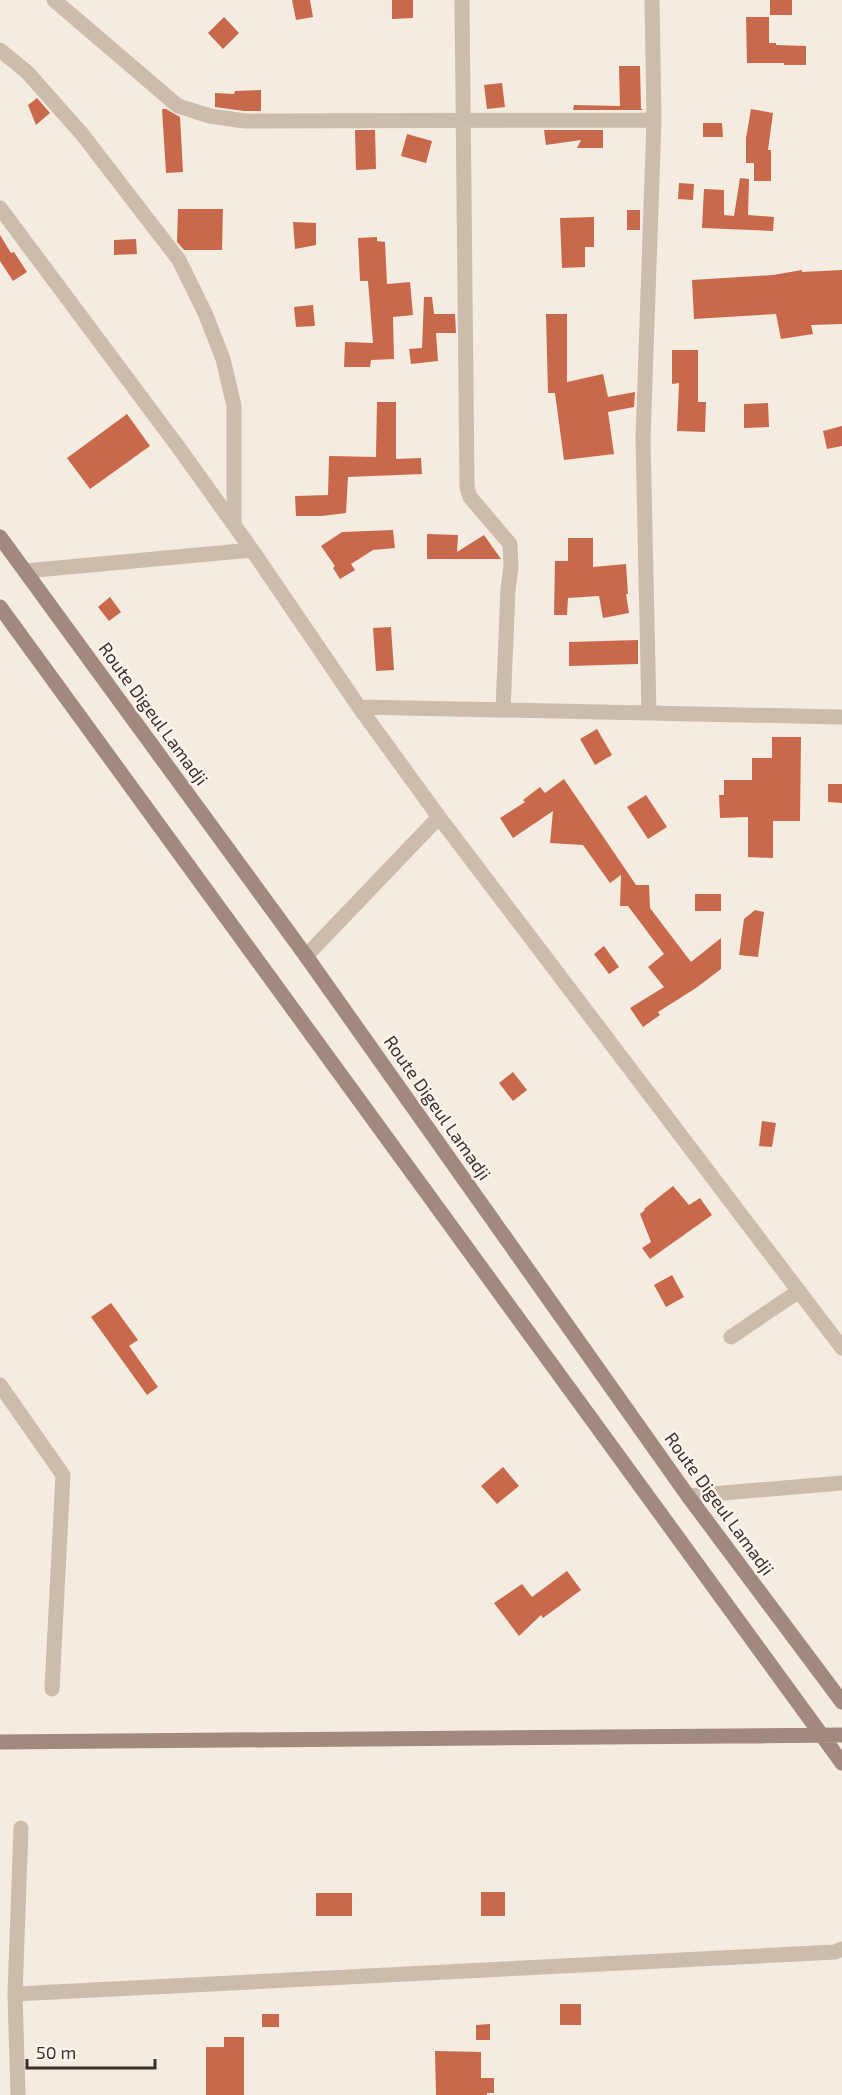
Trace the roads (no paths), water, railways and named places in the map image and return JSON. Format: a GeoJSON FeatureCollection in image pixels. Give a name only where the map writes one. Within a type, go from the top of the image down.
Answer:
{"type":"FeatureCollection","features":[{"type":"Feature","properties":{"kind":"main road","name":"Route Digeul Lamadji"},"geometry":{"type":"LineString","coordinates":[[0,537],[306,956],[688,1496],[842,1702]]}},
{"type":"Feature","properties":{"kind":"main road"},"geometry":{"type":"LineString","coordinates":[[0,607],[842,1763]]}},
{"type":"Feature","properties":{"kind":"main road"},"geometry":{"type":"LineString","coordinates":[[0,1742],[842,1735]]}},
{"type":"Feature","properties":{"kind":"street"},"geometry":{"type":"LineString","coordinates":[[54,0],[178,106],[210,116],[245,121],[654,120]]}},
{"type":"Feature","properties":{"kind":"street"},"geometry":{"type":"LineString","coordinates":[[462,0],[467,487],[470,497],[510,544],[511,567],[503,710]]}},
{"type":"Feature","properties":{"kind":"street"},"geometry":{"type":"LineString","coordinates":[[649,713],[643,439],[654,120],[652,0]]}},
{"type":"Feature","properties":{"kind":"street"},"geometry":{"type":"LineString","coordinates":[[0,50],[27,72],[82,134],[179,260],[205,313],[223,359],[234,406],[234,524]]}},
{"type":"Feature","properties":{"kind":"street"},"geometry":{"type":"LineString","coordinates":[[0,208],[234,524],[359,707],[439,817],[842,1348]]}},
{"type":"Feature","properties":{"kind":"street"},"geometry":{"type":"LineString","coordinates":[[25,571],[252,550]]}},
{"type":"Feature","properties":{"kind":"street"},"geometry":{"type":"LineString","coordinates":[[359,707],[842,717]]}},
{"type":"Feature","properties":{"kind":"street"},"geometry":{"type":"LineString","coordinates":[[306,956],[439,817]]}},
{"type":"Feature","properties":{"kind":"street"},"geometry":{"type":"LineString","coordinates":[[730,1337],[799,1291]]}},
{"type":"Feature","properties":{"kind":"street"},"geometry":{"type":"LineString","coordinates":[[0,1385],[63,1475],[52,1689]]}},
{"type":"Feature","properties":{"kind":"street"},"geometry":{"type":"LineString","coordinates":[[688,1496],[842,1483]]}},
{"type":"Feature","properties":{"kind":"street"},"geometry":{"type":"LineString","coordinates":[[18,2095],[15,1994],[21,1828]]}},
{"type":"Feature","properties":{"kind":"street"},"geometry":{"type":"LineString","coordinates":[[15,1994],[835,1952],[842,1949]]}}]}
